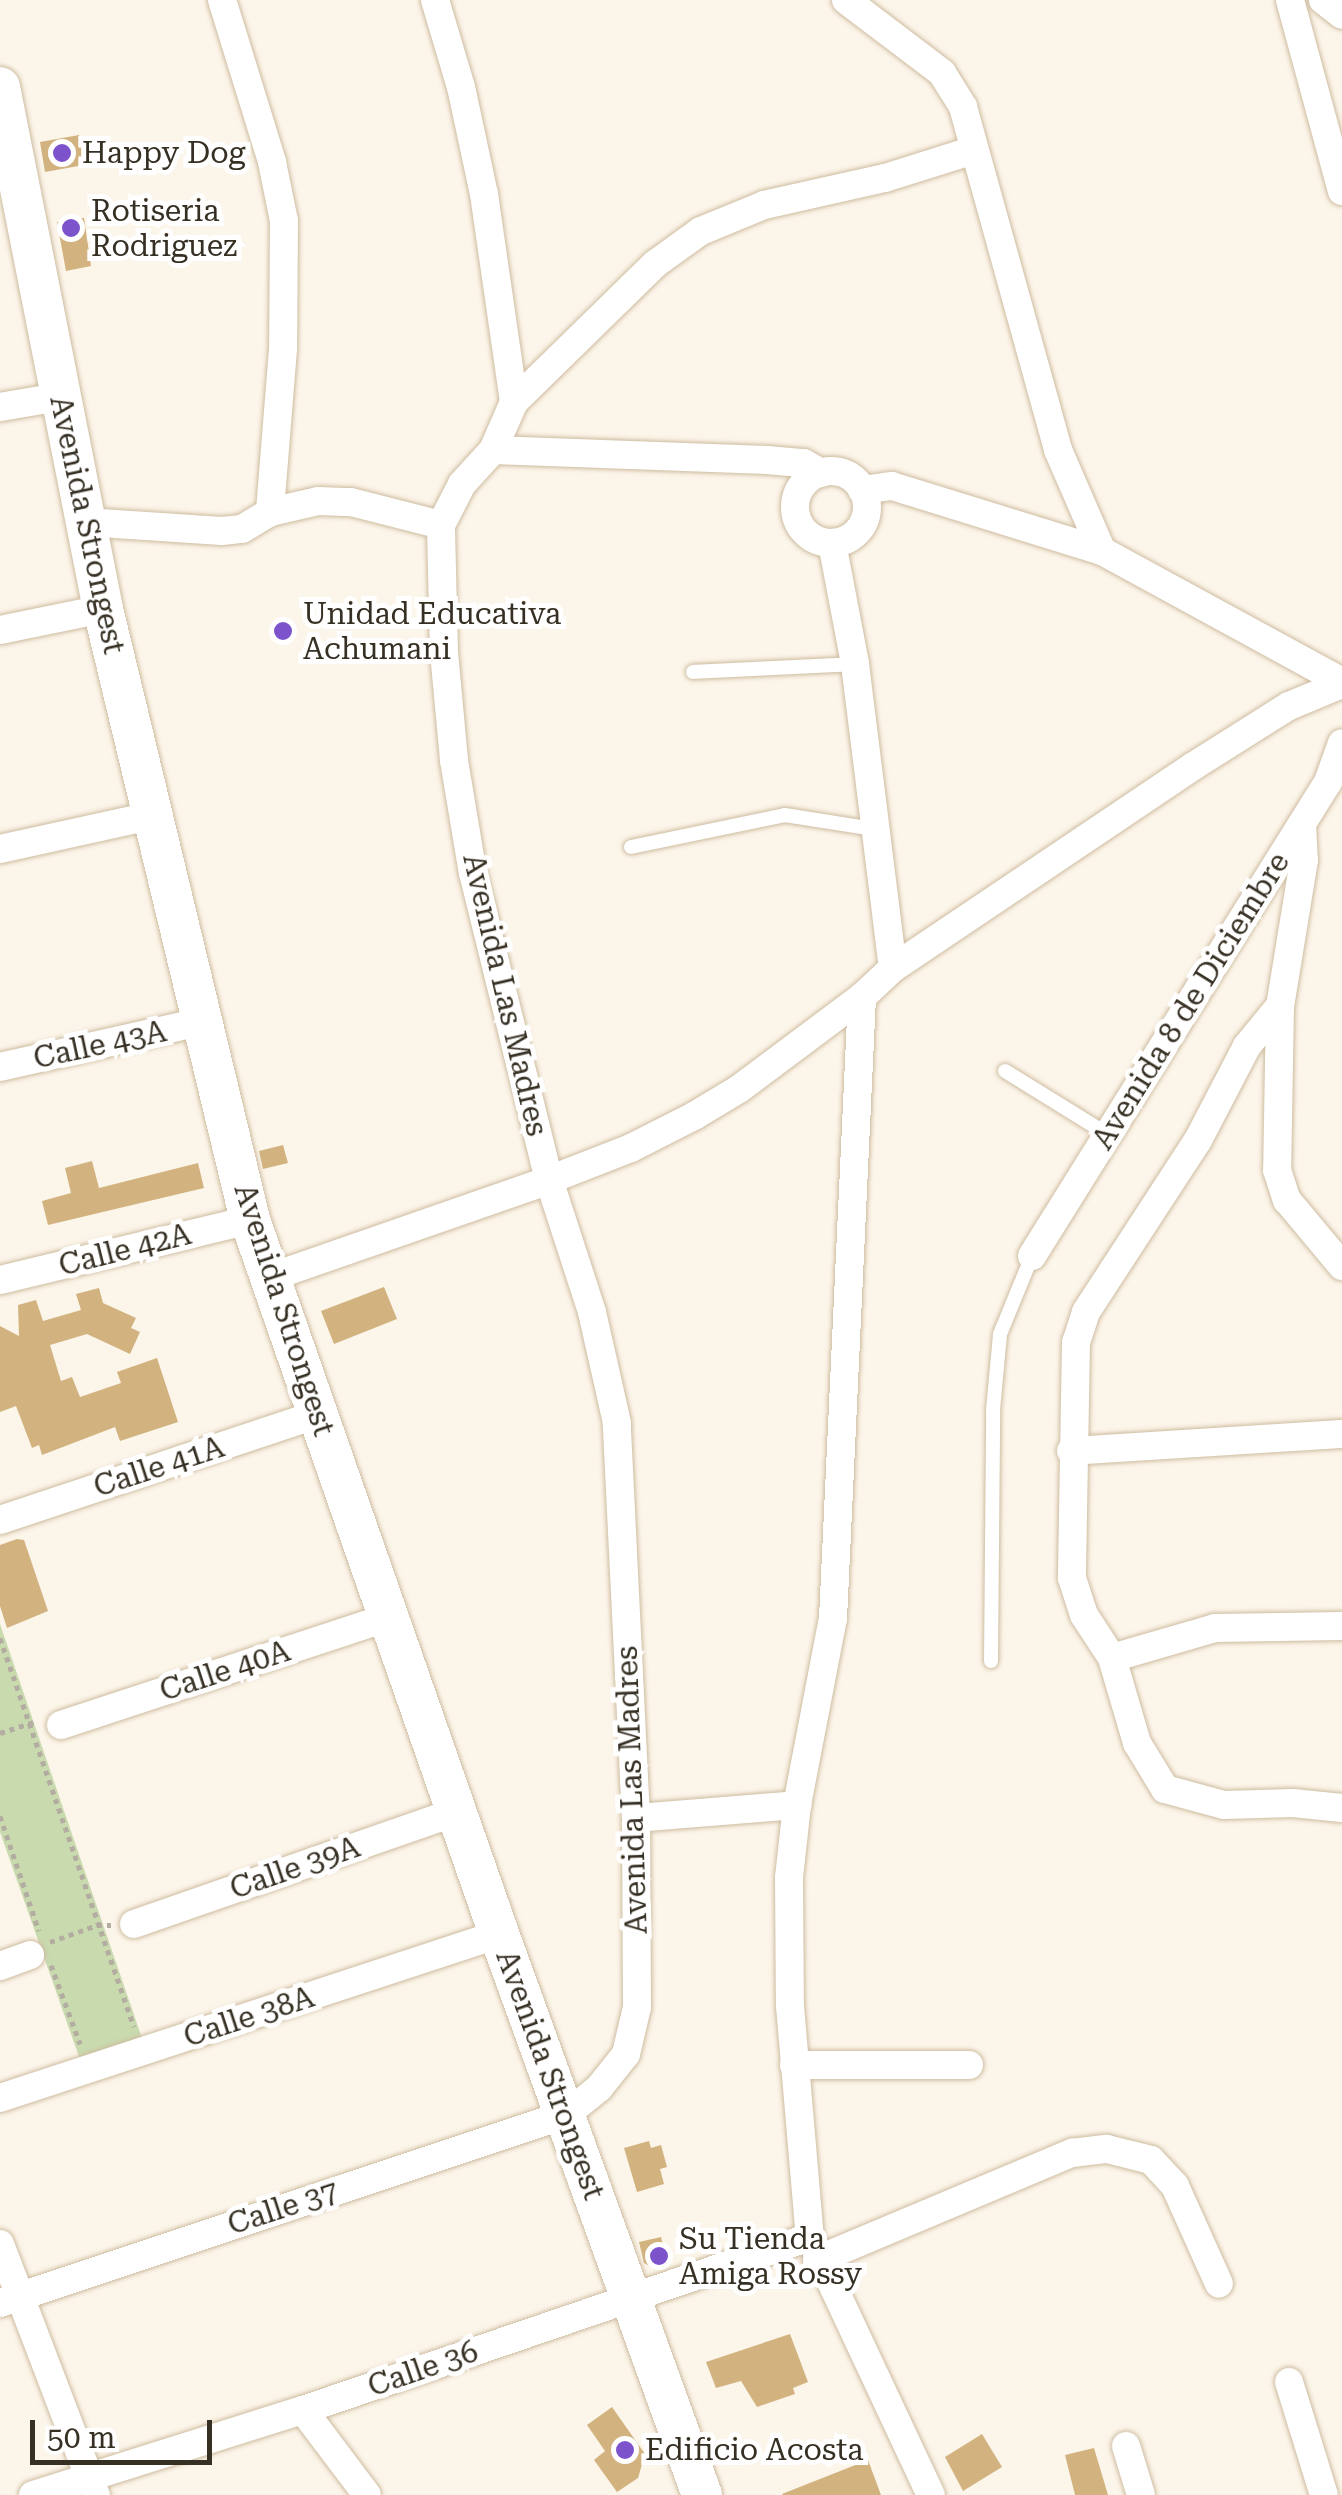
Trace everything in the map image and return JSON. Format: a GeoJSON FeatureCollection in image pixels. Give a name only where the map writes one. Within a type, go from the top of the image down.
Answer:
{"type":"FeatureCollection","features":[{"type":"Feature","properties":{"kind":"main road","name":"Avenida Strongest"},"geometry":{"type":"LineString","coordinates":[[0,88],[10,194],[200,1022],[250,1220],[498,1934],[567,2114],[629,2298],[702,2495]]}},
{"type":"Feature","properties":{"kind":"street"},"geometry":{"type":"LineString","coordinates":[[222,0],[272,162],[284,221],[283,349],[270,512]]}},
{"type":"Feature","properties":{"kind":"street"},"geometry":{"type":"LineString","coordinates":[[435,0],[484,194],[514,402]]}},
{"type":"Feature","properties":{"kind":"street"},"geometry":{"type":"LineString","coordinates":[[846,0],[942,73],[962,106],[1058,450],[1102,552]]}},
{"type":"Feature","properties":{"kind":"street"},"geometry":{"type":"LineString","coordinates":[[1290,0],[1342,191]]}},
{"type":"Feature","properties":{"kind":"street"},"geometry":{"type":"LineString","coordinates":[[1323,0],[1342,15]]}},
{"type":"Feature","properties":{"kind":"street","name":"Avenida Las Madres"},"geometry":{"type":"LineString","coordinates":[[567,2114],[613,2073],[632,2033],[638,2007],[636,1818],[617,1423],[592,1312],[549,1180],[473,874],[454,760],[444,652],[442,525],[462,484],[493,450],[514,402],[655,264],[702,231],[764,205],[885,178],[974,150]]}},
{"type":"Feature","properties":{"kind":"street"},"geometry":{"type":"LineString","coordinates":[[0,407],[58,397]]}},
{"type":"Feature","properties":{"kind":"street"},"geometry":{"type":"LineString","coordinates":[[493,450],[768,460],[804,463],[821,473],[845,474],[862,490],[866,515],[853,535],[832,543],[811,538],[802,530],[795,508],[801,487],[821,473]]}},
{"type":"Feature","properties":{"kind":"street"},"geometry":{"type":"LineString","coordinates":[[862,490],[892,486],[1102,552],[1342,683]]}},
{"type":"Feature","properties":{"kind":"street"},"geometry":{"type":"LineString","coordinates":[[85,522],[222,532],[242,529],[270,512],[318,501],[351,502],[442,525]]}},
{"type":"Feature","properties":{"kind":"street"},"geometry":{"type":"LineString","coordinates":[[832,543],[855,664],[892,968]]}},
{"type":"Feature","properties":{"kind":"street"},"geometry":{"type":"LineString","coordinates":[[0,630],[104,609]]}},
{"type":"Feature","properties":{"kind":"street"},"geometry":{"type":"LineString","coordinates":[[270,1277],[549,1180],[631,1148],[694,1116],[739,1089],[862,997],[892,968],[1240,736],[1289,706],[1342,683]]}},
{"type":"Feature","properties":{"kind":"street","name":"Avenida 8 de Diciembre"},"geometry":{"type":"LineString","coordinates":[[1032,1256],[1328,782],[1342,743]]}},
{"type":"Feature","properties":{"kind":"street"},"geometry":{"type":"LineString","coordinates":[[0,849],[154,815]]}},
{"type":"Feature","properties":{"kind":"street"},"geometry":{"type":"LineString","coordinates":[[1302,825],[1304,860],[1280,1006],[1277,1170],[1287,1200],[1342,1266]]}},
{"type":"Feature","properties":{"kind":"street"},"geometry":{"type":"LineString","coordinates":[[862,997],[832,1618],[797,1805],[789,1878],[794,2066],[814,2248],[931,2495]]}},
{"type":"Feature","properties":{"kind":"street"},"geometry":{"type":"LineString","coordinates":[[1280,1006],[1248,1046],[1198,1140],[1086,1312],[1076,1342],[1071,1452],[1072,1578],[1084,1615],[1112,1658],[1137,1744],[1165,1789],[1224,1805],[1342,1808]]}},
{"type":"Feature","properties":{"kind":"street","name":"Calle 43A"},"geometry":{"type":"LineString","coordinates":[[0,1066],[200,1022]]}},
{"type":"Feature","properties":{"kind":"street","name":"Calle 42A"},"geometry":{"type":"LineString","coordinates":[[0,1280],[250,1220]]}},
{"type":"Feature","properties":{"kind":"street","name":"Calle 41A"},"geometry":{"type":"LineString","coordinates":[[0,1520],[318,1414]]}},
{"type":"Feature","properties":{"kind":"street"},"geometry":{"type":"LineString","coordinates":[[1071,1452],[1342,1434]]}},
{"type":"Feature","properties":{"kind":"street","name":"Calle 40A"},"geometry":{"type":"LineString","coordinates":[[61,1725],[390,1616]]}},
{"type":"Feature","properties":{"kind":"street"},"geometry":{"type":"LineString","coordinates":[[1112,1658],[1215,1628],[1342,1626]]}},
{"type":"Feature","properties":{"kind":"street"},"geometry":{"type":"LineString","coordinates":[[636,1818],[797,1805]]}},
{"type":"Feature","properties":{"kind":"street","name":"Calle 39A"},"geometry":{"type":"LineString","coordinates":[[134,1924],[456,1812]]}},
{"type":"Feature","properties":{"kind":"street","name":"Calle 38A"},"geometry":{"type":"LineString","coordinates":[[0,2098],[498,1934]]}},
{"type":"Feature","properties":{"kind":"street"},"geometry":{"type":"LineString","coordinates":[[0,1966],[30,1955]]}},
{"type":"Feature","properties":{"kind":"street"},"geometry":{"type":"LineString","coordinates":[[794,2066],[969,2065]]}},
{"type":"Feature","properties":{"kind":"street","name":"Calle 37"},"geometry":{"type":"LineString","coordinates":[[10,2300],[567,2114]]}},
{"type":"Feature","properties":{"kind":"street","name":"Calle 36"},"geometry":{"type":"LineString","coordinates":[[34,2495],[92,2486],[629,2298],[814,2248],[1072,2153],[1106,2149],[1152,2160],[1175,2186],[1219,2284]]}},
{"type":"Feature","properties":{"kind":"street"},"geometry":{"type":"LineString","coordinates":[[0,2244],[10,2300],[92,2486]]}},
{"type":"Feature","properties":{"kind":"street"},"geometry":{"type":"LineString","coordinates":[[1288,2382],[1324,2495]]}},
{"type":"Feature","properties":{"kind":"street"},"geometry":{"type":"LineString","coordinates":[[303,2410],[366,2495]]}},
{"type":"Feature","properties":{"kind":"street"},"geometry":{"type":"LineString","coordinates":[[1126,2446],[1141,2495]]}},
{"type":"Feature","properties":{"kind":"lane"},"geometry":{"type":"LineString","coordinates":[[693,672],[855,664]]}},
{"type":"Feature","properties":{"kind":"lane"},"geometry":{"type":"LineString","coordinates":[[631,847],[786,815],[873,829]]}},
{"type":"Feature","properties":{"kind":"lane"},"geometry":{"type":"LineString","coordinates":[[1005,1071],[1107,1134]]}},
{"type":"Feature","properties":{"kind":"lane"},"geometry":{"type":"LineString","coordinates":[[991,1661],[993,1410],[1000,1334],[1032,1256]]}},
{"type":"Feature","properties":{"kind":"path"},"geometry":{"type":"LineString","coordinates":[[0,1638],[143,2052]]}},
{"type":"Feature","properties":{"kind":"path"},"geometry":{"type":"LineString","coordinates":[[0,1732],[30,1721],[61,1725]]}},
{"type":"Feature","properties":{"kind":"path"},"geometry":{"type":"LineString","coordinates":[[30,1955],[44,1944],[97,1925],[134,1924]]}},
{"type":"Feature","properties":{"kind":"green space"},"geometry":{"type":"Polygon","coordinates":[[[0,1624],[145,2047],[83,2068],[0,1832],[0,1624]]]}},
{"type":"Feature","properties":{"kind":"building","name":"Happy Dog"},"geometry":{"type":"Polygon","coordinates":[[[79,135],[84,165],[45,172],[40,142],[79,135]]]}},
{"type":"Feature","properties":{"kind":"building"},"geometry":{"type":"Polygon","coordinates":[[[84,218],[91,266],[66,271],[57,222],[84,218]]]}},
{"type":"Feature","properties":{"kind":"building"},"geometry":{"type":"Polygon","coordinates":[[[283,1145],[288,1163],[263,1169],[259,1151],[283,1145]]]}},
{"type":"Feature","properties":{"kind":"building"},"geometry":{"type":"Polygon","coordinates":[[[92,1161],[99,1188],[198,1163],[204,1188],[48,1225],[42,1201],[71,1193],[65,1168],[92,1161]]]}},
{"type":"Feature","properties":{"kind":"building"},"geometry":{"type":"Polygon","coordinates":[[[384,1287],[397,1319],[334,1344],[321,1311],[384,1287]]]}},
{"type":"Feature","properties":{"kind":"building"},"geometry":{"type":"Polygon","coordinates":[[[99,1288],[103,1303],[136,1318],[131,1328],[140,1332],[130,1354],[87,1334],[50,1345],[61,1381],[72,1377],[80,1397],[121,1383],[117,1372],[157,1358],[178,1422],[120,1441],[115,1427],[42,1455],[39,1445],[32,1448],[16,1406],[0,1412],[0,1326],[19,1336],[18,1305],[36,1300],[43,1321],[81,1310],[76,1294],[99,1288]]]}},
{"type":"Feature","properties":{"kind":"building"},"geometry":{"type":"Polygon","coordinates":[[[24,1540],[48,1611],[7,1628],[0,1606],[0,1545],[24,1540]]]}},
{"type":"Feature","properties":{"kind":"building"},"geometry":{"type":"Polygon","coordinates":[[[649,2141],[651,2148],[661,2145],[667,2167],[660,2169],[664,2184],[637,2192],[624,2148],[649,2141]]]}},
{"type":"Feature","properties":{"kind":"building","name":"Su Tienda Amiga Rossy"},"geometry":{"type":"Polygon","coordinates":[[[661,2237],[668,2264],[654,2268],[644,2263],[639,2242],[661,2237]]]}},
{"type":"Feature","properties":{"kind":"building"},"geometry":{"type":"Polygon","coordinates":[[[790,2334],[808,2382],[793,2388],[795,2394],[757,2407],[741,2381],[716,2388],[706,2362],[790,2334]]]}},
{"type":"Feature","properties":{"kind":"building","name":"Edificio Acosta"},"geometry":{"type":"Polygon","coordinates":[[[612,2407],[645,2454],[638,2478],[617,2492],[594,2460],[605,2451],[587,2425],[612,2407]]]}},
{"type":"Feature","properties":{"kind":"building"},"geometry":{"type":"Polygon","coordinates":[[[982,2434],[1002,2467],[963,2491],[945,2457],[982,2434]]]}},
{"type":"Feature","properties":{"kind":"building"},"geometry":{"type":"Polygon","coordinates":[[[1094,2448],[1108,2495],[1075,2495],[1065,2455],[1094,2448]]]}},
{"type":"Feature","properties":{"kind":"building"},"geometry":{"type":"Polygon","coordinates":[[[868,2460],[881,2495],[782,2494],[868,2460]]]}},
{"type":"Feature","properties":{"kind":"place","name":"Happy Dog"},"geometry":{"type":"Point","coordinates":[62,153]}},
{"type":"Feature","properties":{"kind":"place","name":"Rotiseria Rodriguez"},"geometry":{"type":"Point","coordinates":[71,228]}},
{"type":"Feature","properties":{"kind":"place","name":"Unidad Educativa Achumani"},"geometry":{"type":"Point","coordinates":[283,631]}},
{"type":"Feature","properties":{"kind":"place","name":"Su Tienda Amiga Rossy"},"geometry":{"type":"Point","coordinates":[659,2256]}},
{"type":"Feature","properties":{"kind":"place","name":"Edificio Acosta"},"geometry":{"type":"Point","coordinates":[625,2450]}}]}
